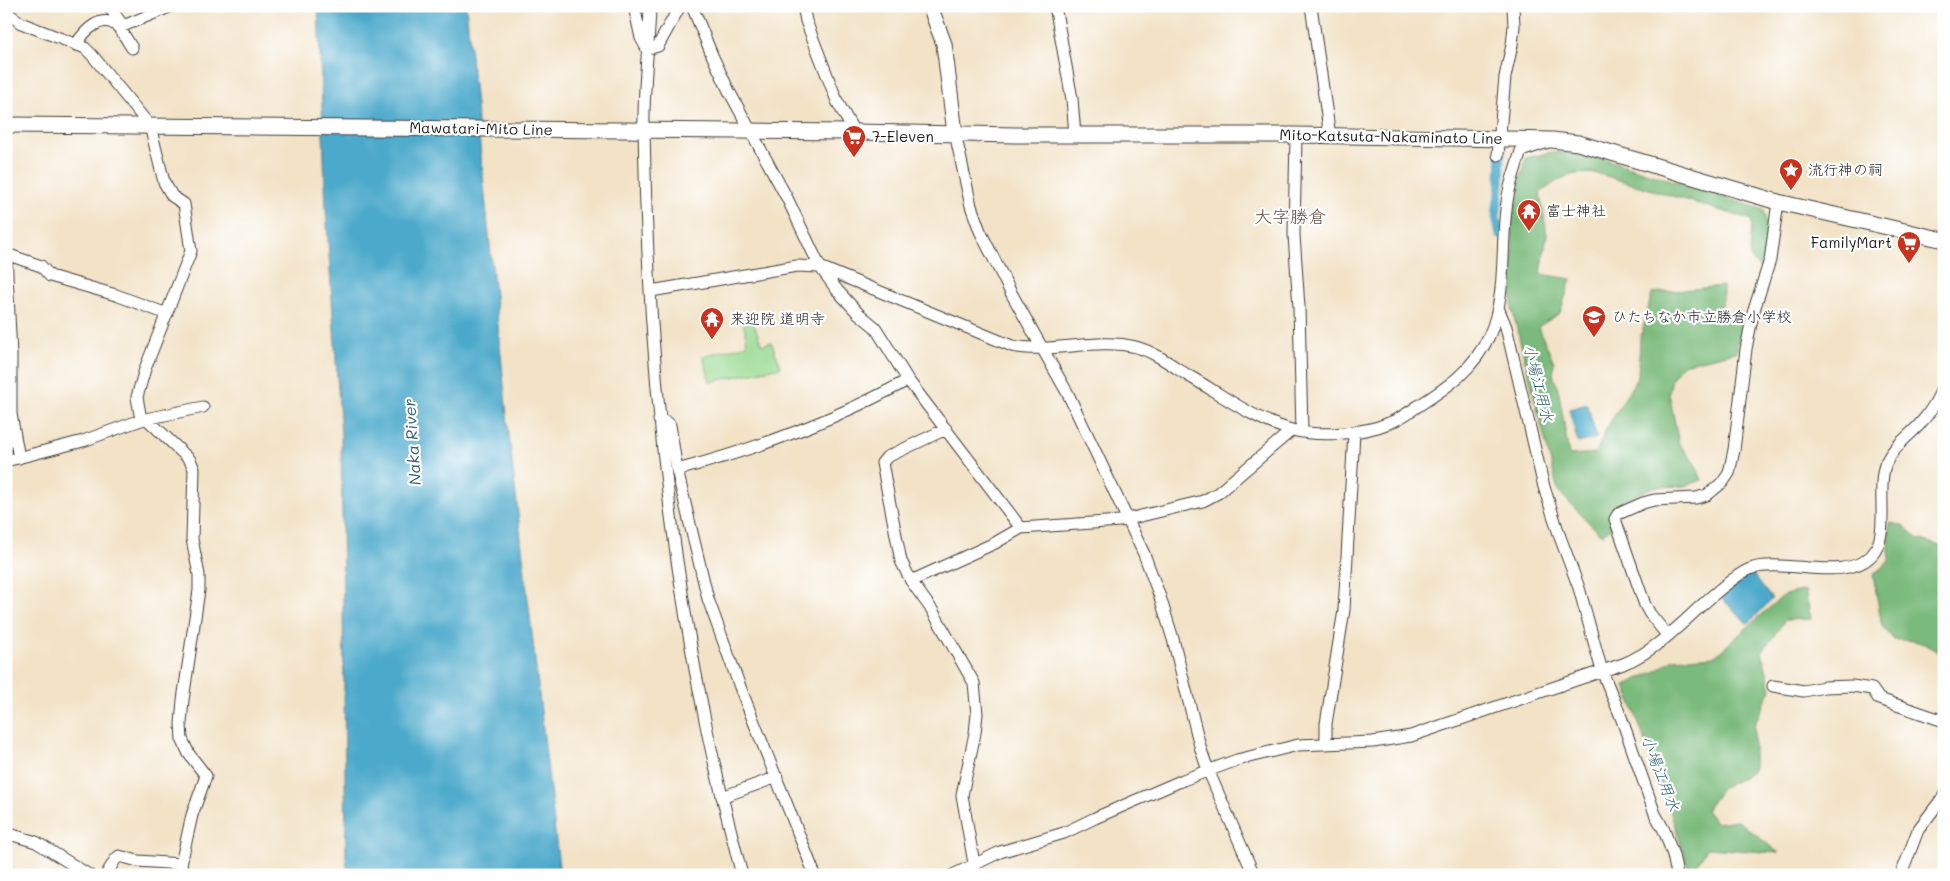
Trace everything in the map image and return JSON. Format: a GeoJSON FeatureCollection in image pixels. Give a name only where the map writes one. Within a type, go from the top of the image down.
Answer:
{"type":"FeatureCollection","features":[{"type":"Feature","properties":{"kind":"main road"},"geometry":{"type":"LineString","coordinates":[[930,6],[944,44],[955,133]]}},
{"type":"Feature","properties":{"kind":"main road","name":"Mawatari-Mito Line"},"geometry":{"type":"LineString","coordinates":[[6,125],[955,133]]}},
{"type":"Feature","properties":{"kind":"main road","name":"Mito-Katsuta-Nakaminato Line"},"geometry":{"type":"LineString","coordinates":[[955,133],[1296,135],[1552,140],[1578,143],[1778,202],[1944,240]]}},
{"type":"Feature","properties":{"kind":"street"},"geometry":{"type":"LineString","coordinates":[[108,6],[123,26],[172,6]]}},
{"type":"Feature","properties":{"kind":"street"},"geometry":{"type":"LineString","coordinates":[[634,6],[641,38],[647,49]]}},
{"type":"Feature","properties":{"kind":"street"},"geometry":{"type":"LineString","coordinates":[[650,6],[644,83],[644,130],[650,291],[659,420],[692,650],[706,725],[742,875]]}},
{"type":"Feature","properties":{"kind":"street"},"geometry":{"type":"LineString","coordinates":[[647,49],[658,46],[680,6]]}},
{"type":"Feature","properties":{"kind":"street"},"geometry":{"type":"LineString","coordinates":[[692,6],[712,55],[750,131],[787,198],[820,267],[836,290],[858,313],[875,327],[908,380],[1021,528]]}},
{"type":"Feature","properties":{"kind":"street"},"geometry":{"type":"LineString","coordinates":[[803,6],[806,22],[837,101],[854,132]]}},
{"type":"Feature","properties":{"kind":"street"},"geometry":{"type":"LineString","coordinates":[[1055,6],[1072,99],[1075,134]]}},
{"type":"Feature","properties":{"kind":"street"},"geometry":{"type":"LineString","coordinates":[[1311,6],[1330,136]]}},
{"type":"Feature","properties":{"kind":"street"},"geometry":{"type":"LineString","coordinates":[[1498,155],[1498,138],[1505,77],[1513,36],[1513,6]]}},
{"type":"Feature","properties":{"kind":"street"},"geometry":{"type":"LineString","coordinates":[[6,12],[21,23],[85,48],[150,126],[164,182],[172,196],[184,204],[191,239],[191,251],[145,369],[137,397],[144,420],[190,460],[194,469],[192,539],[199,575],[199,590],[181,724],[182,739],[189,754],[206,776],[192,815],[182,870],[119,856],[106,875]]}},
{"type":"Feature","properties":{"kind":"street"},"geometry":{"type":"LineString","coordinates":[[76,45],[87,30],[98,22],[105,21],[112,23],[118,28],[132,48]]}},
{"type":"Feature","properties":{"kind":"street"},"geometry":{"type":"LineString","coordinates":[[955,133],[971,206],[980,231],[1010,291],[1068,394],[1128,519],[1160,597],[1173,639],[1192,721],[1208,770],[1254,875]]}},
{"type":"Feature","properties":{"kind":"street"},"geometry":{"type":"LineString","coordinates":[[1296,135],[1294,235],[1299,307],[1297,431]]}},
{"type":"Feature","properties":{"kind":"street"},"geometry":{"type":"LineString","coordinates":[[650,291],[781,268],[797,266],[820,267],[1012,346],[1026,349],[1107,344],[1138,348],[1258,416],[1297,431],[1322,434],[1354,432],[1379,427],[1400,418],[1450,386],[1464,374],[1482,352],[1499,310],[1507,201],[1521,151],[1546,144],[1552,140]]}},
{"type":"Feature","properties":{"kind":"street"},"geometry":{"type":"LineString","coordinates":[[1667,635],[1645,605],[1615,519],[1618,514],[1625,510],[1654,500],[1696,498],[1707,495],[1723,482],[1729,473],[1733,456],[1746,348],[1753,313],[1770,260],[1778,202]]}},
{"type":"Feature","properties":{"kind":"street"},"geometry":{"type":"LineString","coordinates":[[19,458],[11,414],[11,355],[6,254],[41,266],[50,276],[116,295],[167,314]]}},
{"type":"Feature","properties":{"kind":"street"},"geometry":{"type":"LineString","coordinates":[[1499,310],[1506,327],[1544,487],[1579,588],[1602,671],[1621,717],[1655,814],[1664,830],[1673,855],[1677,875]]}},
{"type":"Feature","properties":{"kind":"street"},"geometry":{"type":"LineString","coordinates":[[677,470],[730,455],[829,419],[875,398],[908,380]]}},
{"type":"Feature","properties":{"kind":"street"},"geometry":{"type":"LineString","coordinates":[[953,875],[975,869],[1000,852],[1064,834],[1102,815],[1183,780],[1237,760],[1298,745],[1373,742],[1411,736],[1637,658],[1667,635],[1723,586],[1753,568],[1859,566],[1873,555],[1878,546],[1881,532],[1885,465],[1898,444],[1920,424],[1930,411],[1944,383]]}},
{"type":"Feature","properties":{"kind":"street"},"geometry":{"type":"LineString","coordinates":[[6,461],[83,441],[144,420],[203,407]]}},
{"type":"Feature","properties":{"kind":"street"},"geometry":{"type":"LineString","coordinates":[[659,420],[670,425],[677,470],[708,599],[740,687],[814,875]]}},
{"type":"Feature","properties":{"kind":"street"},"geometry":{"type":"LineString","coordinates":[[946,429],[887,457],[882,463],[901,561],[911,581],[932,610],[974,683],[977,714],[975,733],[962,795],[975,869]]}},
{"type":"Feature","properties":{"kind":"street"},"geometry":{"type":"LineString","coordinates":[[911,581],[995,543],[1021,528],[1120,522],[1203,501],[1218,493],[1297,431]]}},
{"type":"Feature","properties":{"kind":"street"},"geometry":{"type":"LineString","coordinates":[[1326,744],[1326,724],[1344,610],[1354,432]]}},
{"type":"Feature","properties":{"kind":"street"},"geometry":{"type":"LineString","coordinates":[[1773,686],[1804,691],[1852,686],[1872,689],[1879,699],[1944,721]]}},
{"type":"Feature","properties":{"kind":"street"},"geometry":{"type":"LineString","coordinates":[[722,797],[777,777]]}},
{"type":"Feature","properties":{"kind":"street"},"geometry":{"type":"LineString","coordinates":[[1901,875],[1918,830],[1944,796]]}},
{"type":"Feature","properties":{"kind":"street"},"geometry":{"type":"LineString","coordinates":[[6,833],[36,842],[89,875]]}},
{"type":"Feature","properties":{"kind":"green space"},"geometry":{"type":"Polygon","coordinates":[[[1551,152],[1592,155],[1764,210],[1768,237],[1762,271],[1750,257],[1752,220],[1599,174],[1567,176],[1540,193],[1547,234],[1541,274],[1571,279],[1560,313],[1538,327],[1554,362],[1553,374],[1559,393],[1569,455],[1596,453],[1605,431],[1638,376],[1640,340],[1652,293],[1723,286],[1722,315],[1744,317],[1736,352],[1683,364],[1672,378],[1669,393],[1679,444],[1694,462],[1702,480],[1686,486],[1653,487],[1628,499],[1610,513],[1611,528],[1601,535],[1558,491],[1512,309],[1513,256],[1511,206],[1526,158],[1551,152]]]}},
{"type":"Feature","properties":{"kind":"green space"},"geometry":{"type":"Polygon","coordinates":[[[750,315],[762,345],[771,342],[781,367],[710,382],[703,356],[747,345],[743,318],[750,315]]]}},
{"type":"Feature","properties":{"kind":"green space"},"geometry":{"type":"Polygon","coordinates":[[[1889,522],[1905,527],[1918,539],[1944,547],[1944,656],[1920,643],[1908,640],[1894,640],[1882,626],[1873,575],[1889,561],[1889,522]]]}},
{"type":"Feature","properties":{"kind":"green space"},"geometry":{"type":"Polygon","coordinates":[[[1805,590],[1811,619],[1785,620],[1762,652],[1771,689],[1754,725],[1754,771],[1721,789],[1706,810],[1716,823],[1737,820],[1779,853],[1707,848],[1691,875],[1625,685],[1656,671],[1673,659],[1715,656],[1784,595],[1805,590]]]}},
{"type":"Feature","properties":{"kind":"water","name":"Naka River"},"geometry":{"type":"Polygon","coordinates":[[[318,6],[466,6],[509,435],[560,875],[348,875],[346,857],[341,436],[326,210],[318,6]]]}},
{"type":"Feature","properties":{"kind":"water"},"geometry":{"type":"Polygon","coordinates":[[[1587,404],[1597,438],[1578,443],[1569,409],[1587,404]]]}},
{"type":"Feature","properties":{"kind":"water"},"geometry":{"type":"Polygon","coordinates":[[[1752,573],[1772,599],[1748,624],[1720,597],[1752,573]]]}},
{"type":"Feature","properties":{"kind":"waterway","name":"小場江用水"},"geometry":{"type":"LineString","coordinates":[[1500,235],[1496,217],[1500,185],[1501,148]]}},
{"type":"Feature","properties":{"kind":"waterway","name":"小場江用水"},"geometry":{"type":"LineString","coordinates":[[1678,858],[1683,875]]}},
{"type":"Feature","properties":{"kind":"place","name":"7-Eleven"},"geometry":{"type":"Point","coordinates":[854,158]}},
{"type":"Feature","properties":{"kind":"place","name":"流行神の祠"},"geometry":{"type":"Point","coordinates":[1791,191]}},
{"type":"Feature","properties":{"kind":"place","name":"富士神社"},"geometry":{"type":"Point","coordinates":[1529,232]}},
{"type":"Feature","properties":{"kind":"place","name":"FamilyMart"},"geometry":{"type":"Point","coordinates":[1909,264]}},
{"type":"Feature","properties":{"kind":"place","name":"ひたちなか市立勝倉小学校"},"geometry":{"type":"Point","coordinates":[1594,338]}},
{"type":"Feature","properties":{"kind":"place","name":"来迎院 道明寺"},"geometry":{"type":"Point","coordinates":[712,340]}},
{"type":"Feature","properties":{"kind":"district","name":"大字勝倉"},"geometry":{"type":"Point","coordinates":[1290,217]}}]}
